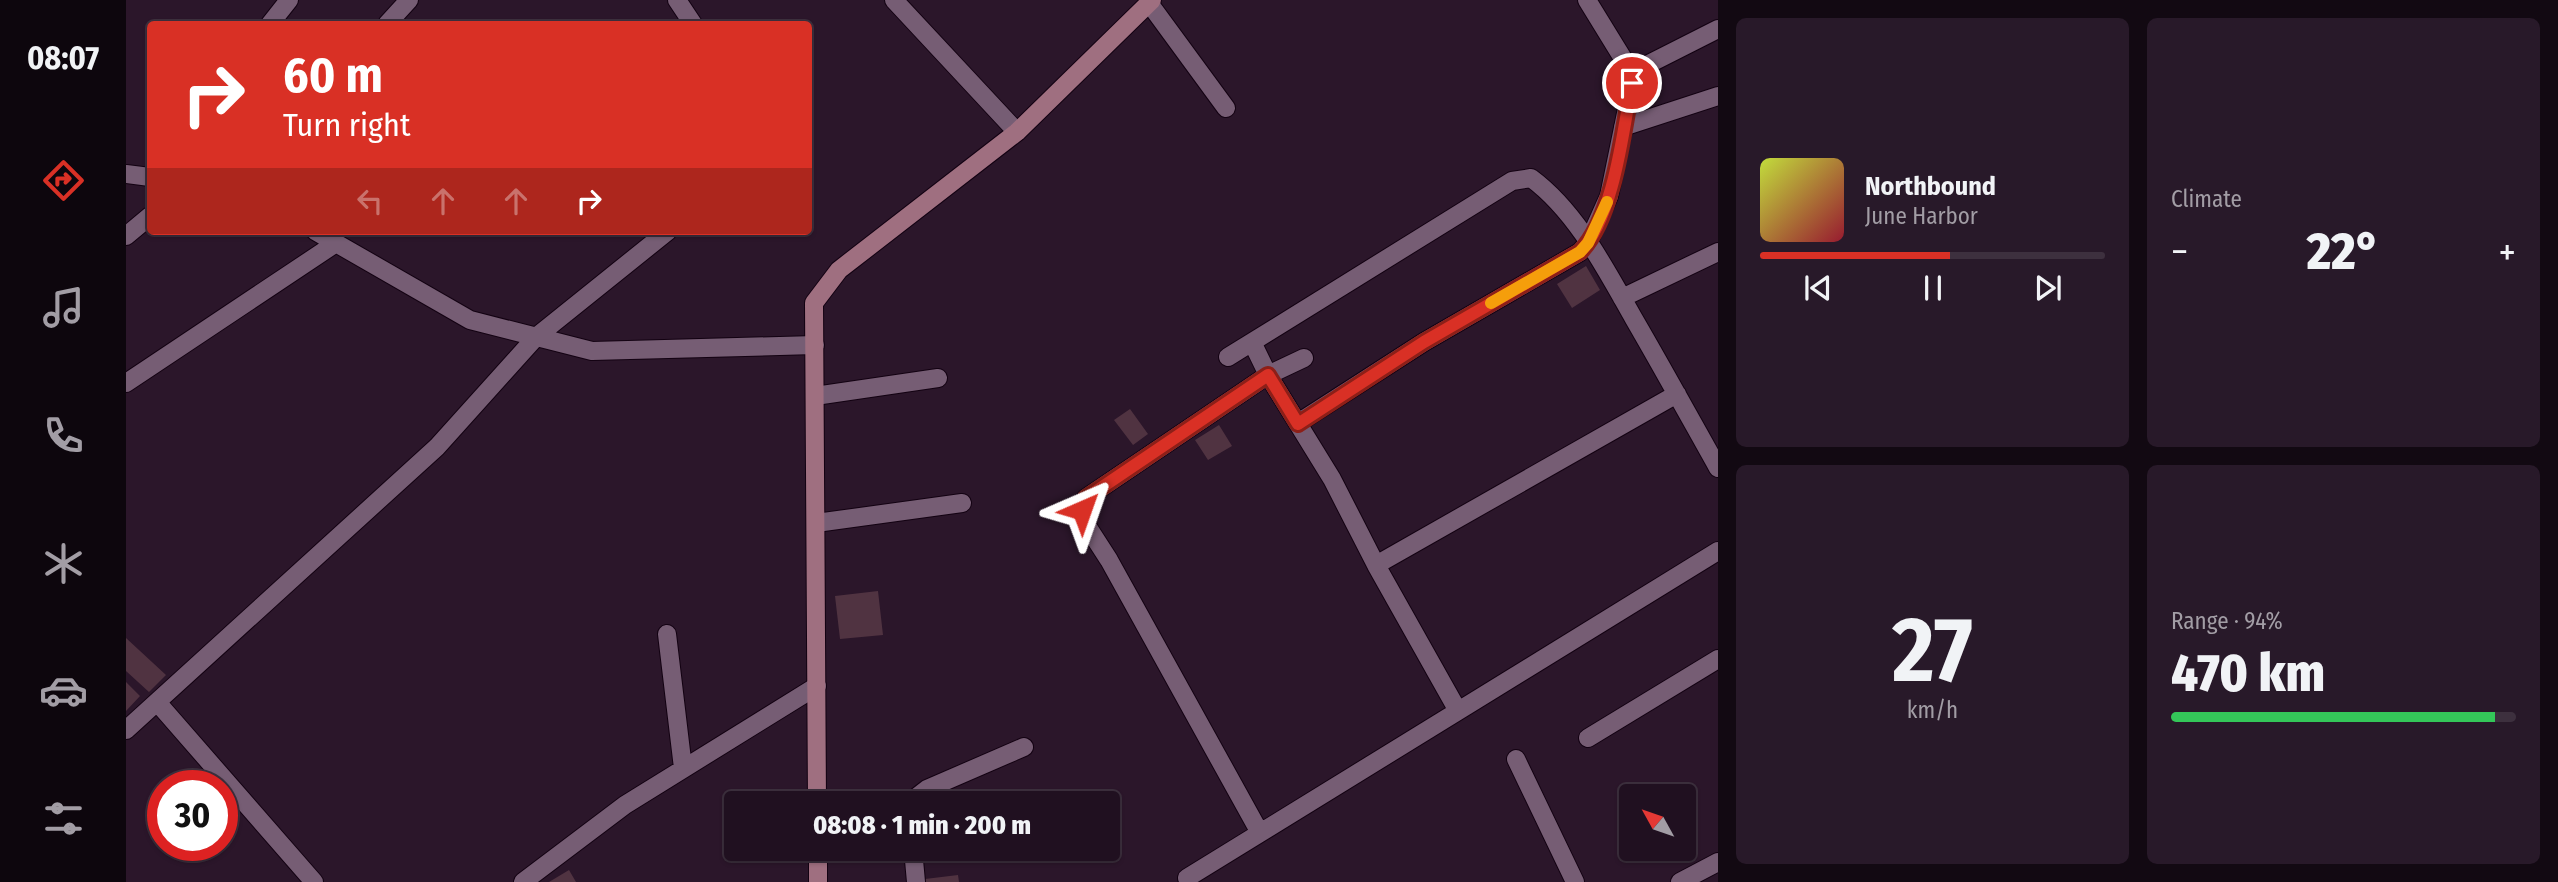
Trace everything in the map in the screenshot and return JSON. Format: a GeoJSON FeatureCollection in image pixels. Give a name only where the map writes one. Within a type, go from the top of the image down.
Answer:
{"type":"FeatureCollection","features":[{"type":"Feature","properties":{"kind":"street"},"geometry":{"type":"LineString","coordinates":[[272,21],[289,0]]}},
{"type":"Feature","properties":{"kind":"street"},"geometry":{"type":"LineString","coordinates":[[390,21],[409,0]]}},
{"type":"Feature","properties":{"kind":"street"},"geometry":{"type":"LineString","coordinates":[[677,0],[691,21]]}},
{"type":"Feature","properties":{"kind":"street"},"geometry":{"type":"LineString","coordinates":[[894,0],[1017,131]]}},
{"type":"Feature","properties":{"kind":"street"},"geometry":{"type":"LineString","coordinates":[[1298,424],[1424,342],[1580,252],[1588,243],[1609,196],[1632,83],[1622,57],[1587,0]]}},
{"type":"Feature","properties":{"kind":"street"},"geometry":{"type":"LineString","coordinates":[[817,791],[814,303],[839,270],[1017,131],[1150,2],[1226,108]]}},
{"type":"Feature","properties":{"kind":"street"},"geometry":{"type":"LineString","coordinates":[[1629,74],[1718,29]]}},
{"type":"Feature","properties":{"kind":"street"},"geometry":{"type":"LineString","coordinates":[[1623,127],[1718,96]]}},
{"type":"Feature","properties":{"kind":"street"},"geometry":{"type":"LineString","coordinates":[[126,174],[147,177]]}},
{"type":"Feature","properties":{"kind":"street"},"geometry":{"type":"LineString","coordinates":[[1228,357],[1512,181],[1531,178],[1550,192],[1588,243],[1718,468]]}},
{"type":"Feature","properties":{"kind":"street"},"geometry":{"type":"LineString","coordinates":[[126,236],[147,218]]}},
{"type":"Feature","properties":{"kind":"street"},"geometry":{"type":"LineString","coordinates":[[322,235],[470,320],[593,351],[814,345]]}},
{"type":"Feature","properties":{"kind":"street"},"geometry":{"type":"LineString","coordinates":[[126,730],[437,447],[536,337],[663,235]]}},
{"type":"Feature","properties":{"kind":"street"},"geometry":{"type":"LineString","coordinates":[[126,383],[336,243]]}},
{"type":"Feature","properties":{"kind":"street"},"geometry":{"type":"LineString","coordinates":[[1622,298],[1718,253]]}},
{"type":"Feature","properties":{"kind":"street"},"geometry":{"type":"LineString","coordinates":[[1252,342],[1268,375],[1332,479],[1376,565],[1458,711]]}},
{"type":"Feature","properties":{"kind":"street"},"geometry":{"type":"LineString","coordinates":[[1260,833],[1109,560],[1089,529],[1082,510],[1086,498],[1268,375],[1304,358]]}},
{"type":"Feature","properties":{"kind":"street"},"geometry":{"type":"LineString","coordinates":[[815,396],[938,378]]}},
{"type":"Feature","properties":{"kind":"street"},"geometry":{"type":"LineString","coordinates":[[1376,565],[1677,394]]}},
{"type":"Feature","properties":{"kind":"street"},"geometry":{"type":"LineString","coordinates":[[816,523],[961,503]]}},
{"type":"Feature","properties":{"kind":"street"},"geometry":{"type":"LineString","coordinates":[[1187,877],[1718,551]]}},
{"type":"Feature","properties":{"kind":"street"},"geometry":{"type":"LineString","coordinates":[[667,635],[683,768]]}},
{"type":"Feature","properties":{"kind":"street"},"geometry":{"type":"LineString","coordinates":[[1588,738],[1718,659]]}},
{"type":"Feature","properties":{"kind":"street"},"geometry":{"type":"LineString","coordinates":[[523,882],[625,805],[817,686]]}},
{"type":"Feature","properties":{"kind":"street"},"geometry":{"type":"LineString","coordinates":[[157,702],[314,882]]}},
{"type":"Feature","properties":{"kind":"street"},"geometry":{"type":"LineString","coordinates":[[924,791],[1024,747]]}},
{"type":"Feature","properties":{"kind":"street"},"geometry":{"type":"LineString","coordinates":[[1516,760],[1575,882]]}},
{"type":"Feature","properties":{"kind":"street"},"geometry":{"type":"LineString","coordinates":[[818,861],[818,882]]}},
{"type":"Feature","properties":{"kind":"street"},"geometry":{"type":"LineString","coordinates":[[914,861],[916,882]]}},
{"type":"Feature","properties":{"kind":"street"},"geometry":{"type":"LineString","coordinates":[[1680,882],[1718,862]]}},
{"type":"Feature","properties":{"kind":"building"},"geometry":{"type":"Polygon","coordinates":[[[1586,266],[1600,290],[1572,308],[1557,284],[1586,266]]]}},
{"type":"Feature","properties":{"kind":"building"},"geometry":{"type":"Polygon","coordinates":[[[1130,409],[1148,434],[1133,445],[1114,420],[1130,409]]]}},
{"type":"Feature","properties":{"kind":"building"},"geometry":{"type":"Polygon","coordinates":[[[1219,425],[1232,446],[1208,460],[1195,440],[1219,425]]]}},
{"type":"Feature","properties":{"kind":"building"},"geometry":{"type":"Polygon","coordinates":[[[878,591],[883,635],[840,639],[835,596],[878,591]]]}},
{"type":"Feature","properties":{"kind":"building"},"geometry":{"type":"Polygon","coordinates":[[[126,638],[166,675],[149,692],[126,671],[126,638]]]}},
{"type":"Feature","properties":{"kind":"building"},"geometry":{"type":"Polygon","coordinates":[[[126,682],[140,696],[126,711],[126,682]]]}},
{"type":"Feature","properties":{"kind":"building"},"geometry":{"type":"Polygon","coordinates":[[[569,870],[576,882],[549,882],[569,870]]]}},
{"type":"Feature","properties":{"kind":"building"},"geometry":{"type":"Polygon","coordinates":[[[958,875],[959,882],[925,882],[925,879],[958,875]]]}},
{"type":"Feature","properties":{"kind":"slow traffic"},"geometry":{"type":"LineString","coordinates":[[1491,303],[1580,252],[1588,243],[1607,202]]}},
{"type":"Feature","properties":{"kind":"route"},"geometry":{"type":"LineString","coordinates":[[1082,510],[1086,498],[1268,375],[1298,424],[1424,342],[1580,252],[1588,243],[1609,196],[1632,83]]}}]}
